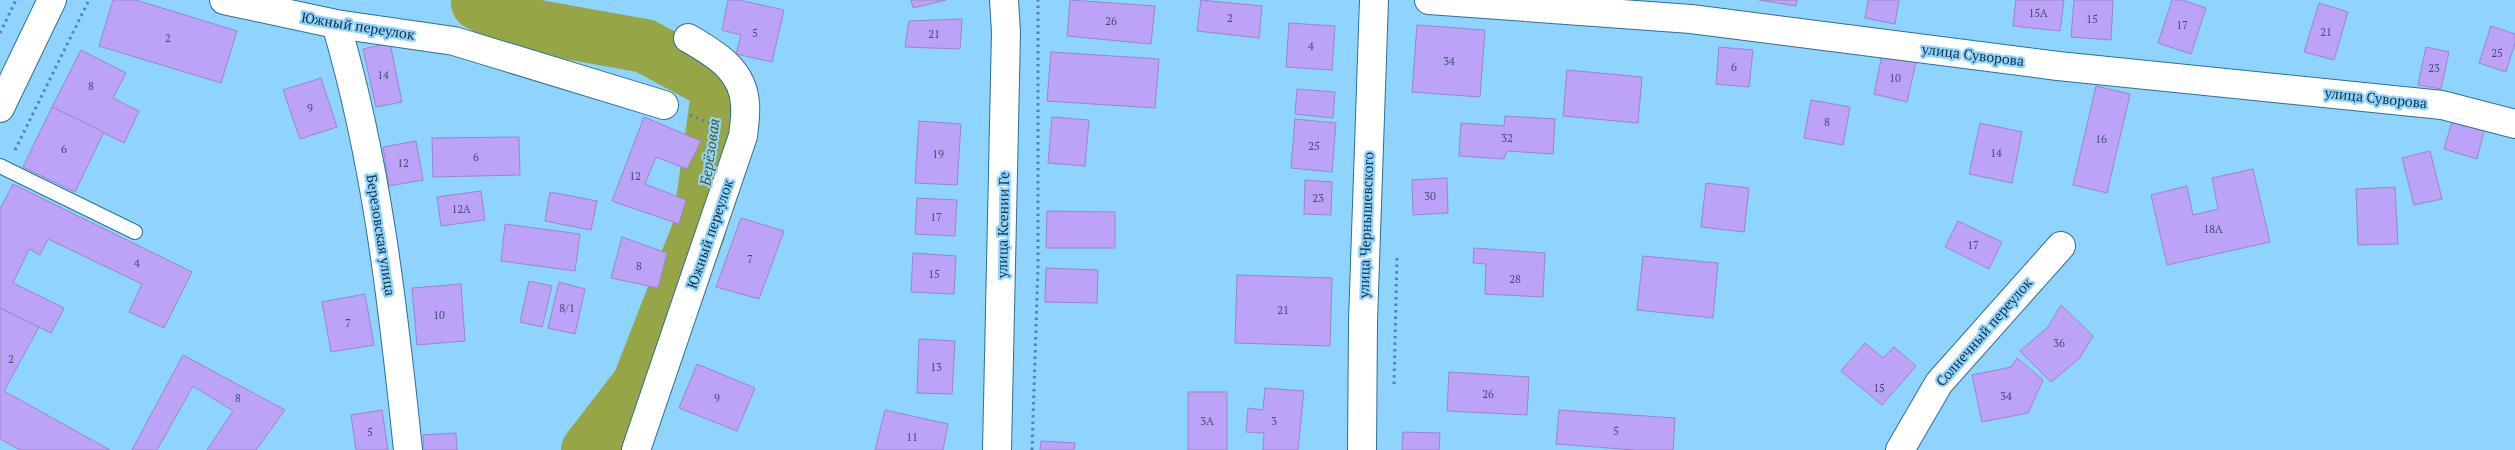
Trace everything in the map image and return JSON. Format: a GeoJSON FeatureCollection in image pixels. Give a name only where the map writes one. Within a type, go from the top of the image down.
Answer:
{"type":"FeatureCollection","features":[{"type":"Feature","properties":{"kind":"street"},"geometry":{"type":"LineString","coordinates":[[0,108],[52,0]]}},
{"type":"Feature","properties":{"kind":"street","name":"Южный переулок"},"geometry":{"type":"LineString","coordinates":[[224,0],[336,24],[454,41],[664,105]]}},
{"type":"Feature","properties":{"kind":"street","name":"улица Ксении Ге"},"geometry":{"type":"LineString","coordinates":[[997,450],[1006,32],[1004,0]]}},
{"type":"Feature","properties":{"kind":"street","name":"улица Чернышевского"},"geometry":{"type":"LineString","coordinates":[[1362,450],[1363,321],[1374,0]]}},
{"type":"Feature","properties":{"kind":"street","name":"улица Суворова"},"geometry":{"type":"LineString","coordinates":[[1430,0],[1697,10],[2058,66],[2442,104],[2515,124]]}},
{"type":"Feature","properties":{"kind":"street","name":"Березовская улица"},"geometry":{"type":"LineString","coordinates":[[336,24],[356,91],[378,201],[397,342],[408,450]]}},
{"type":"Feature","properties":{"kind":"street","name":"Южный переулок"},"geometry":{"type":"LineString","coordinates":[[636,450],[743,136],[746,103],[737,77],[718,55],[688,38]]}},
{"type":"Feature","properties":{"kind":"street","name":"Солнечный переулок"},"geometry":{"type":"LineString","coordinates":[[1900,450],[1938,383],[2061,246]]}},
{"type":"Feature","properties":{"kind":"lane"},"geometry":{"type":"LineString","coordinates":[[3,167],[135,232]]}},
{"type":"Feature","properties":{"kind":"path"},"geometry":{"type":"LineString","coordinates":[[0,33],[16,0]]}},
{"type":"Feature","properties":{"kind":"path"},"geometry":{"type":"LineString","coordinates":[[3,167],[89,0]]}},
{"type":"Feature","properties":{"kind":"path"},"geometry":{"type":"LineString","coordinates":[[1032,450],[1038,267],[1038,0]]}},
{"type":"Feature","properties":{"kind":"path"},"geometry":{"type":"LineString","coordinates":[[664,105],[743,136]]}},
{"type":"Feature","properties":{"kind":"building"},"geometry":{"type":"Polygon","coordinates":[[[113,0],[136,0],[237,31],[221,83],[99,46],[113,0]]]}},
{"type":"Feature","properties":{"kind":"building"},"geometry":{"type":"Polygon","coordinates":[[[728,0],[739,0],[784,10],[772,62],[736,54],[741,35],[722,30],[728,0]]]}},
{"type":"Feature","properties":{"kind":"building"},"geometry":{"type":"Polygon","coordinates":[[[911,0],[946,0],[913,8],[911,0]]]}},
{"type":"Feature","properties":{"kind":"building"},"geometry":{"type":"Polygon","coordinates":[[[1070,0],[1155,6],[1151,44],[1067,36],[1070,0]]]}},
{"type":"Feature","properties":{"kind":"building"},"geometry":{"type":"Polygon","coordinates":[[[1201,0],[1262,6],[1259,38],[1197,31],[1201,0]]]}},
{"type":"Feature","properties":{"kind":"building"},"geometry":{"type":"Polygon","coordinates":[[[1759,0],[1797,0],[1796,6],[1759,0]]]}},
{"type":"Feature","properties":{"kind":"building"},"geometry":{"type":"Polygon","coordinates":[[[1868,0],[1899,0],[1895,24],[1865,18],[1868,0]]]}},
{"type":"Feature","properties":{"kind":"building"},"geometry":{"type":"Polygon","coordinates":[[[2016,0],[2064,0],[2060,31],[2013,26],[2016,0]]]}},
{"type":"Feature","properties":{"kind":"building"},"geometry":{"type":"Polygon","coordinates":[[[2074,0],[2113,0],[2111,40],[2071,37],[2074,0]]]}},
{"type":"Feature","properties":{"kind":"building"},"geometry":{"type":"Polygon","coordinates":[[[2172,0],[2182,0],[2206,8],[2191,54],[2158,43],[2172,0]]]}},
{"type":"Feature","properties":{"kind":"building"},"geometry":{"type":"Polygon","coordinates":[[[2319,3],[2348,12],[2334,60],[2304,52],[2319,3]]]}},
{"type":"Feature","properties":{"kind":"building"},"geometry":{"type":"Polygon","coordinates":[[[962,19],[960,49],[905,47],[909,21],[962,19]]]}},
{"type":"Feature","properties":{"kind":"building"},"geometry":{"type":"Polygon","coordinates":[[[1289,23],[1335,26],[1332,70],[1286,67],[1289,23]]]}},
{"type":"Feature","properties":{"kind":"building"},"geometry":{"type":"Polygon","coordinates":[[[1417,25],[1485,30],[1480,97],[1412,92],[1417,25]]]}},
{"type":"Feature","properties":{"kind":"building"},"geometry":{"type":"Polygon","coordinates":[[[2491,26],[2515,34],[2515,43],[2506,72],[2479,63],[2491,26]]]}},
{"type":"Feature","properties":{"kind":"building"},"geometry":{"type":"Polygon","coordinates":[[[390,43],[402,102],[376,107],[363,49],[390,43]]]}},
{"type":"Feature","properties":{"kind":"building"},"geometry":{"type":"Polygon","coordinates":[[[1719,47],[1753,50],[1749,87],[1716,84],[1719,47]]]}},
{"type":"Feature","properties":{"kind":"building"},"geometry":{"type":"Polygon","coordinates":[[[2426,47],[2449,52],[2441,89],[2418,85],[2426,47]]]}},
{"type":"Feature","properties":{"kind":"building"},"geometry":{"type":"Polygon","coordinates":[[[81,50],[126,73],[113,98],[139,111],[124,143],[52,107],[81,50]]]}},
{"type":"Feature","properties":{"kind":"building"},"geometry":{"type":"Polygon","coordinates":[[[1051,52],[1159,59],[1155,108],[1047,101],[1051,52]]]}},
{"type":"Feature","properties":{"kind":"building"},"geometry":{"type":"Polygon","coordinates":[[[1882,55],[1916,62],[1907,102],[1874,94],[1882,55]]]}},
{"type":"Feature","properties":{"kind":"building"},"geometry":{"type":"Polygon","coordinates":[[[1567,70],[1642,77],[1638,123],[1563,116],[1567,70]]]}},
{"type":"Feature","properties":{"kind":"building"},"geometry":{"type":"Polygon","coordinates":[[[321,78],[337,127],[300,139],[283,90],[321,78]]]}},
{"type":"Feature","properties":{"kind":"building"},"geometry":{"type":"Polygon","coordinates":[[[2096,86],[2130,94],[2107,193],[2073,185],[2096,86]]]}},
{"type":"Feature","properties":{"kind":"building"},"geometry":{"type":"Polygon","coordinates":[[[1297,89],[1335,92],[1333,118],[1295,114],[1297,89]]]}},
{"type":"Feature","properties":{"kind":"building"},"geometry":{"type":"Polygon","coordinates":[[[1811,100],[1850,107],[1843,145],[1804,138],[1811,100]]]}},
{"type":"Feature","properties":{"kind":"building"},"geometry":{"type":"Polygon","coordinates":[[[52,107],[104,132],[75,192],[23,167],[52,107]]]}},
{"type":"Feature","properties":{"kind":"building"},"geometry":{"type":"Polygon","coordinates":[[[1505,116],[1555,119],[1553,154],[1507,151],[1504,159],[1459,156],[1461,123],[1504,126],[1505,116]]]}},
{"type":"Feature","properties":{"kind":"building"},"geometry":{"type":"Polygon","coordinates":[[[644,117],[701,141],[687,169],[656,157],[645,184],[686,200],[679,224],[612,201],[644,117]]]}},
{"type":"Feature","properties":{"kind":"building"},"geometry":{"type":"Polygon","coordinates":[[[1052,117],[1089,120],[1085,166],[1048,163],[1052,117]]]}},
{"type":"Feature","properties":{"kind":"building"},"geometry":{"type":"Polygon","coordinates":[[[2453,118],[2485,127],[2477,159],[2444,149],[2453,118]]]}},
{"type":"Feature","properties":{"kind":"building"},"geometry":{"type":"Polygon","coordinates":[[[1295,119],[1336,123],[1332,172],[1291,168],[1295,119]]]}},
{"type":"Feature","properties":{"kind":"building"},"geometry":{"type":"Polygon","coordinates":[[[919,121],[961,124],[957,185],[915,183],[919,121]]]}},
{"type":"Feature","properties":{"kind":"building"},"geometry":{"type":"Polygon","coordinates":[[[1980,123],[2022,132],[2012,183],[1969,174],[1980,123]]]}},
{"type":"Feature","properties":{"kind":"building"},"geometry":{"type":"Polygon","coordinates":[[[519,137],[520,175],[433,177],[432,138],[519,137]]]}},
{"type":"Feature","properties":{"kind":"building"},"geometry":{"type":"Polygon","coordinates":[[[416,141],[423,180],[389,186],[383,147],[416,141]]]}},
{"type":"Feature","properties":{"kind":"building"},"geometry":{"type":"Polygon","coordinates":[[[2430,151],[2442,199],[2414,205],[2402,158],[2430,151]]]}},
{"type":"Feature","properties":{"kind":"building"},"geometry":{"type":"Polygon","coordinates":[[[2253,169],[2270,242],[2167,265],[2151,195],[2187,186],[2193,215],[2218,209],[2212,178],[2253,169]]]}},
{"type":"Feature","properties":{"kind":"building"},"geometry":{"type":"Polygon","coordinates":[[[1447,178],[1448,213],[1413,215],[1412,180],[1447,178]]]}},
{"type":"Feature","properties":{"kind":"building"},"geometry":{"type":"Polygon","coordinates":[[[1305,180],[1332,182],[1331,215],[1304,214],[1305,180]]]}},
{"type":"Feature","properties":{"kind":"building"},"geometry":{"type":"Polygon","coordinates":[[[1706,183],[1749,188],[1744,232],[1701,227],[1706,183]]]}},
{"type":"Feature","properties":{"kind":"building"},"geometry":{"type":"Polygon","coordinates":[[[13,184],[192,272],[164,328],[129,312],[142,284],[48,239],[40,255],[29,249],[13,283],[64,308],[51,333],[0,308],[0,209],[13,184]]]}},
{"type":"Feature","properties":{"kind":"building"},"geometry":{"type":"Polygon","coordinates":[[[2395,187],[2398,244],[2358,245],[2356,189],[2395,187]]]}},
{"type":"Feature","properties":{"kind":"building"},"geometry":{"type":"Polygon","coordinates":[[[481,191],[485,220],[441,226],[437,197],[481,191]]]}},
{"type":"Feature","properties":{"kind":"building"},"geometry":{"type":"Polygon","coordinates":[[[550,192],[597,201],[591,230],[545,221],[550,192]]]}},
{"type":"Feature","properties":{"kind":"building"},"geometry":{"type":"Polygon","coordinates":[[[917,198],[957,200],[955,236],[915,234],[917,198]]]}},
{"type":"Feature","properties":{"kind":"building"},"geometry":{"type":"Polygon","coordinates":[[[1047,211],[1115,212],[1115,248],[1046,248],[1047,211]]]}},
{"type":"Feature","properties":{"kind":"building"},"geometry":{"type":"Polygon","coordinates":[[[741,218],[784,231],[759,299],[716,287],[741,218]]]}},
{"type":"Feature","properties":{"kind":"building"},"geometry":{"type":"Polygon","coordinates":[[[1958,221],[2002,242],[1989,269],[1945,247],[1958,221]]]}},
{"type":"Feature","properties":{"kind":"building"},"geometry":{"type":"Polygon","coordinates":[[[505,224],[580,234],[575,271],[501,261],[505,224]]]}},
{"type":"Feature","properties":{"kind":"building"},"geometry":{"type":"Polygon","coordinates":[[[622,237],[667,253],[658,288],[611,278],[622,237]]]}},
{"type":"Feature","properties":{"kind":"building"},"geometry":{"type":"Polygon","coordinates":[[[1474,248],[1545,253],[1543,297],[1485,294],[1486,264],[1473,263],[1474,248]]]}},
{"type":"Feature","properties":{"kind":"building"},"geometry":{"type":"Polygon","coordinates":[[[913,253],[956,256],[954,294],[911,292],[913,253]]]}},
{"type":"Feature","properties":{"kind":"building"},"geometry":{"type":"Polygon","coordinates":[[[1643,256],[1718,263],[1713,318],[1637,310],[1643,256]]]}},
{"type":"Feature","properties":{"kind":"building"},"geometry":{"type":"Polygon","coordinates":[[[1046,268],[1098,270],[1097,303],[1045,302],[1046,268]]]}},
{"type":"Feature","properties":{"kind":"building"},"geometry":{"type":"Polygon","coordinates":[[[1237,275],[1332,278],[1330,346],[1235,343],[1237,275]]]}},
{"type":"Feature","properties":{"kind":"building"},"geometry":{"type":"Polygon","coordinates":[[[529,281],[552,286],[542,327],[520,322],[529,281]]]}},
{"type":"Feature","properties":{"kind":"building"},"geometry":{"type":"Polygon","coordinates":[[[559,282],[585,289],[575,334],[548,328],[559,282]]]}},
{"type":"Feature","properties":{"kind":"building"},"geometry":{"type":"Polygon","coordinates":[[[461,284],[465,341],[417,345],[412,288],[461,284]]]}},
{"type":"Feature","properties":{"kind":"building"},"geometry":{"type":"Polygon","coordinates":[[[365,294],[374,345],[331,352],[322,302],[365,294]]]}},
{"type":"Feature","properties":{"kind":"building"},"geometry":{"type":"Polygon","coordinates":[[[2061,305],[2093,336],[2080,358],[2051,382],[2020,351],[2048,327],[2061,305]]]}},
{"type":"Feature","properties":{"kind":"building"},"geometry":{"type":"Polygon","coordinates":[[[0,308],[39,327],[4,391],[110,450],[20,450],[0,439],[0,308]]]}},
{"type":"Feature","properties":{"kind":"building"},"geometry":{"type":"Polygon","coordinates":[[[919,339],[955,341],[952,394],[917,393],[919,339]]]}},
{"type":"Feature","properties":{"kind":"building"},"geometry":{"type":"Polygon","coordinates":[[[1865,343],[1883,358],[1894,347],[1916,366],[1882,405],[1841,371],[1865,343]]]}},
{"type":"Feature","properties":{"kind":"building"},"geometry":{"type":"Polygon","coordinates":[[[183,355],[285,410],[256,450],[207,450],[233,411],[193,386],[157,450],[132,450],[183,355]]]}},
{"type":"Feature","properties":{"kind":"building"},"geometry":{"type":"Polygon","coordinates":[[[2017,358],[2043,380],[2028,413],[1982,422],[1972,375],[2011,367],[2017,358]]]}},
{"type":"Feature","properties":{"kind":"building"},"geometry":{"type":"Polygon","coordinates":[[[697,364],[755,388],[737,431],[679,408],[697,364]]]}},
{"type":"Feature","properties":{"kind":"building"},"geometry":{"type":"Polygon","coordinates":[[[1449,372],[1529,377],[1527,415],[1447,411],[1449,372]]]}},
{"type":"Feature","properties":{"kind":"building"},"geometry":{"type":"Polygon","coordinates":[[[1265,388],[1304,391],[1298,450],[1263,450],[1264,433],[1246,432],[1248,408],[1263,410],[1265,388]]]}},
{"type":"Feature","properties":{"kind":"building"},"geometry":{"type":"Polygon","coordinates":[[[1188,392],[1227,392],[1227,450],[1188,450],[1188,392]]]}},
{"type":"Feature","properties":{"kind":"building"},"geometry":{"type":"Polygon","coordinates":[[[382,410],[388,450],[356,450],[351,415],[382,410]]]}},
{"type":"Feature","properties":{"kind":"building"},"geometry":{"type":"Polygon","coordinates":[[[885,410],[948,424],[943,450],[875,450],[885,410]]]}},
{"type":"Feature","properties":{"kind":"building"},"geometry":{"type":"Polygon","coordinates":[[[1559,410],[1675,418],[1673,450],[1635,450],[1556,444],[1559,410]]]}},
{"type":"Feature","properties":{"kind":"building"},"geometry":{"type":"Polygon","coordinates":[[[1403,432],[1440,433],[1439,450],[1402,450],[1403,432]]]}},
{"type":"Feature","properties":{"kind":"building"},"geometry":{"type":"Polygon","coordinates":[[[456,433],[457,450],[424,450],[423,435],[456,433]]]}},
{"type":"Feature","properties":{"kind":"building"},"geometry":{"type":"Polygon","coordinates":[[[1041,441],[1075,443],[1074,450],[1040,450],[1041,441]]]}},
{"type":"Feature","properties":{"kind":"waterway","name":"Берёзовая"},"geometry":{"type":"LineString","coordinates":[[478,0],[478,3],[516,23],[645,46],[719,86],[699,230],[639,384],[588,450]]}}]}
